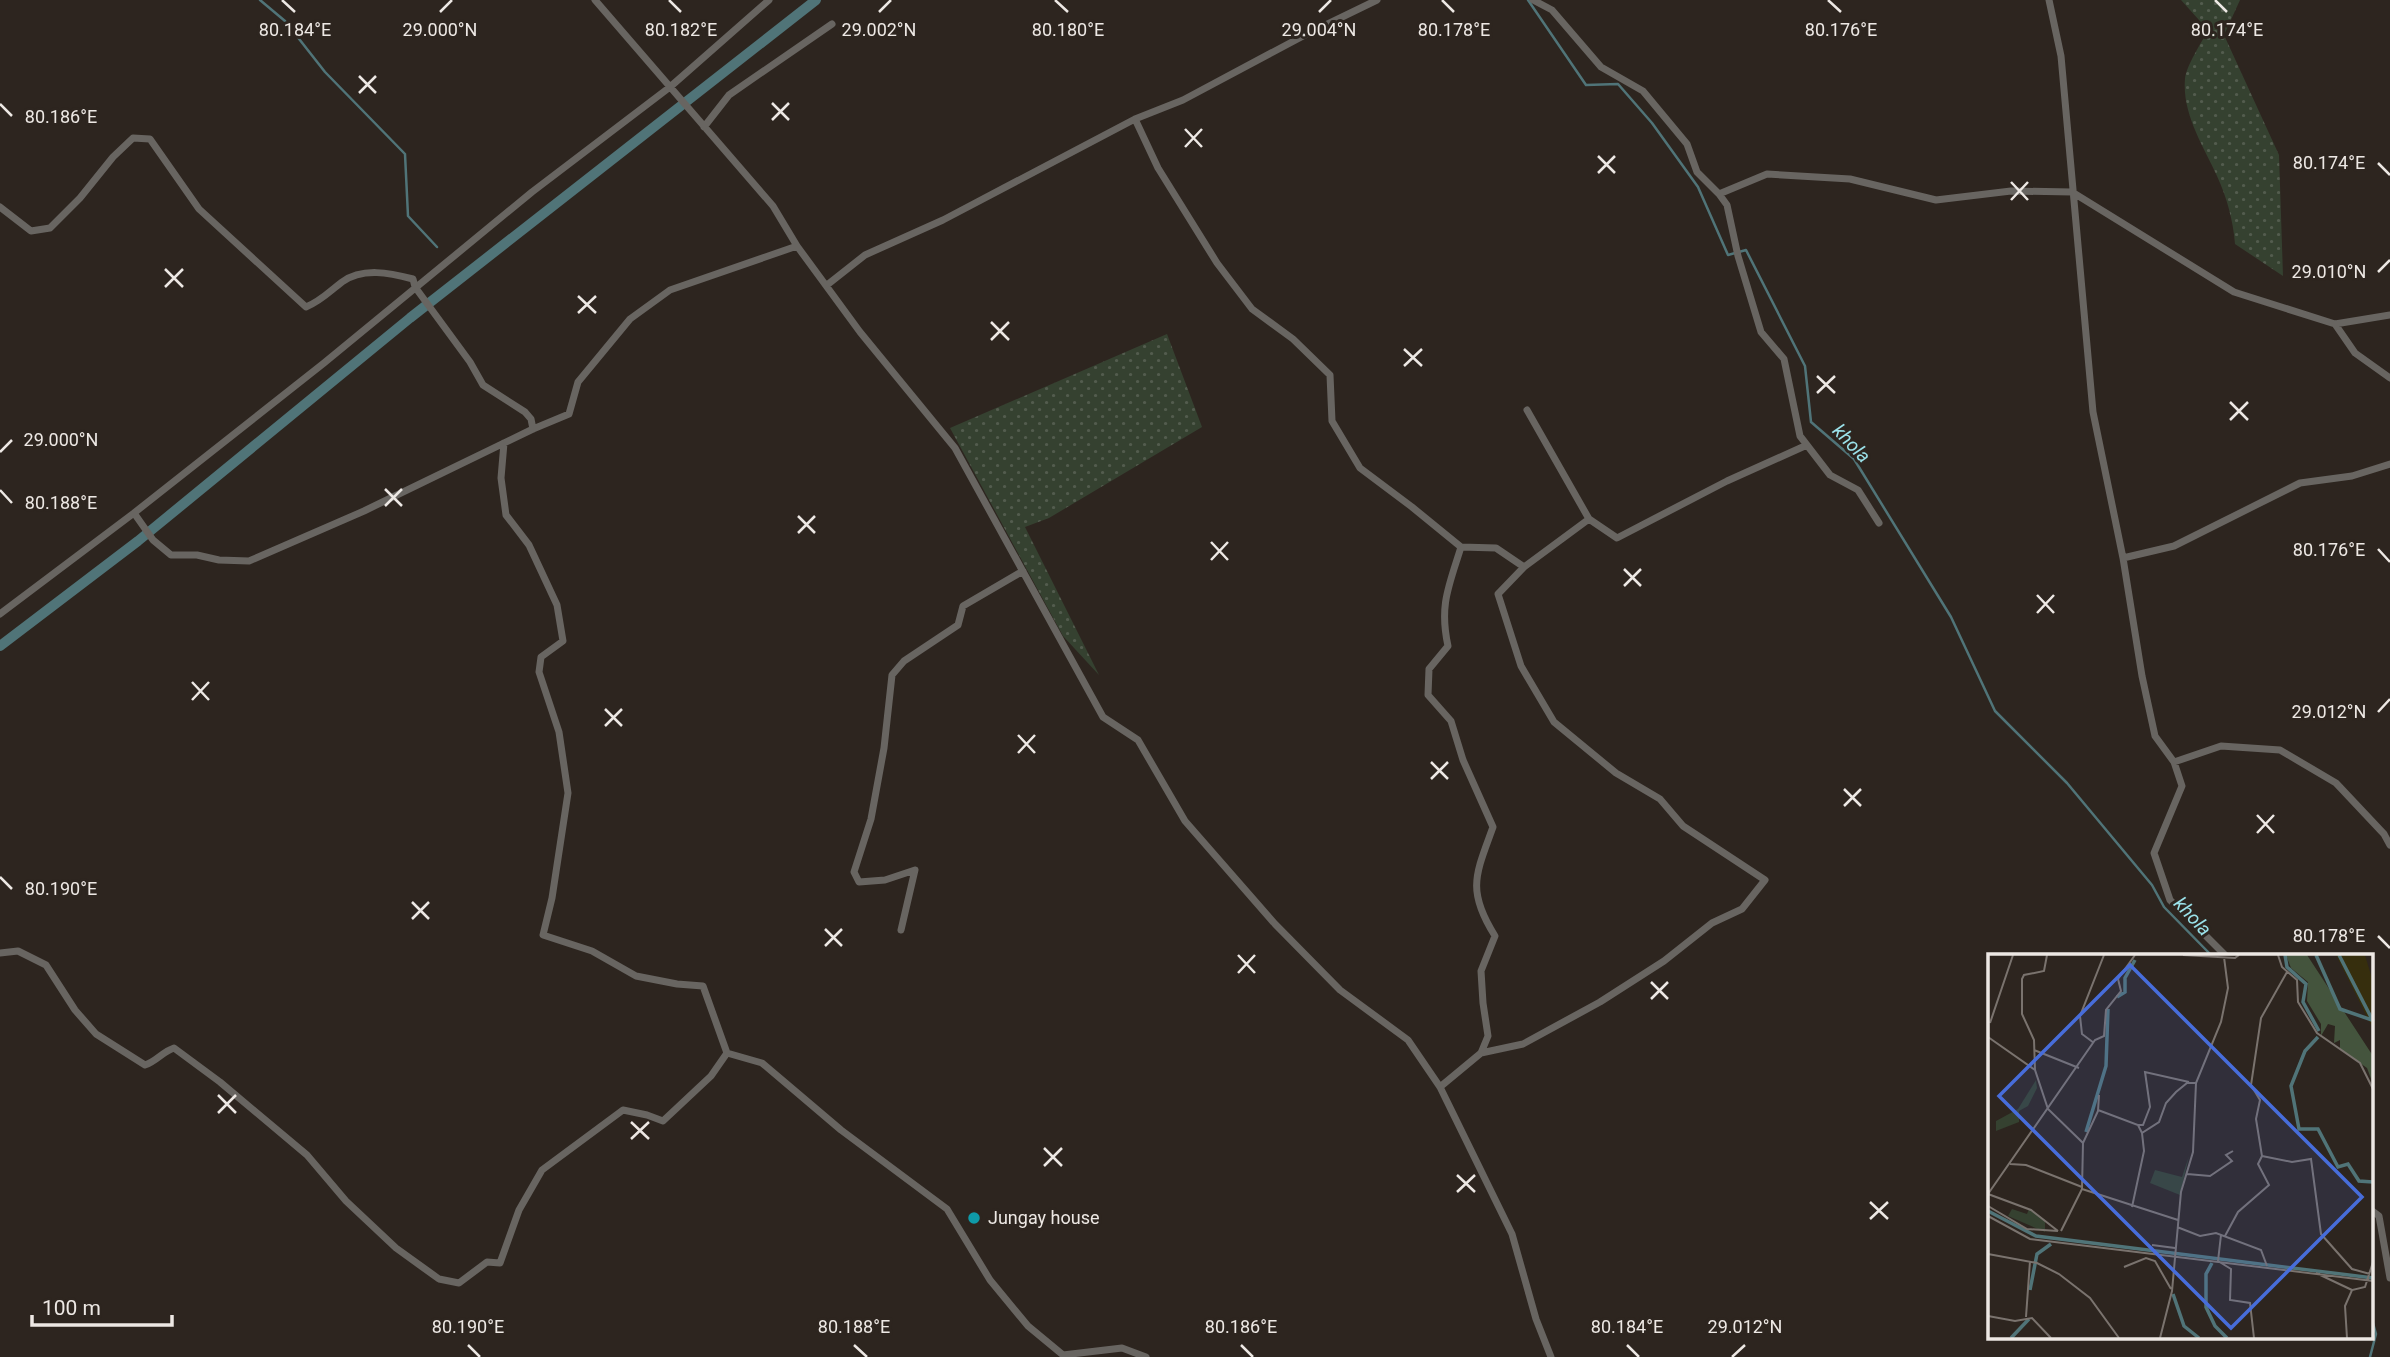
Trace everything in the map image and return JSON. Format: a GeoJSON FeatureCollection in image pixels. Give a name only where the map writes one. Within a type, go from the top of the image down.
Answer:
{"type":"FeatureCollection","features":[{"type":"Feature","properties":{"kind":"street"},"geometry":{"type":"LineString","coordinates":[[595,0],[773,206],[797,246],[860,332],[955,448],[1103,717],[1138,740],[1185,821],[1275,924],[1340,990],[1408,1040],[1440,1087],[1512,1234],[1536,1319],[1551,1357]]}},
{"type":"Feature","properties":{"kind":"street"},"geometry":{"type":"LineString","coordinates":[[0,614],[136,517],[532,192],[670,87],[769,0]]}},
{"type":"Feature","properties":{"kind":"street"},"geometry":{"type":"LineString","coordinates":[[827,285],[865,255],[943,220],[1135,119],[1183,100],[1377,0]]}},
{"type":"Feature","properties":{"kind":"street"},"geometry":{"type":"LineString","coordinates":[[1533,0],[1552,10],[1601,67],[1643,91],[1687,144],[1697,172],[1727,205],[1738,256],[1761,332],[1784,359],[1800,436],[1830,475],[1858,490],[1879,523]]}},
{"type":"Feature","properties":{"kind":"street"},"geometry":{"type":"LineString","coordinates":[[2049,0],[2061,56],[2093,412],[2155,736],[2174,762],[2182,786],[2154,853],[2170,901],[2224,954]]}},
{"type":"Feature","properties":{"kind":"street"},"geometry":{"type":"LineString","coordinates":[[704,127],[729,95],[832,24]]}},
{"type":"Feature","properties":{"kind":"street"},"geometry":{"type":"LineString","coordinates":[[1135,119],[1158,168],[1217,263],[1252,309],[1293,339],[1330,375],[1332,421],[1360,468],[1412,506],[1461,547],[1496,548],[1524,567]]}},
{"type":"Feature","properties":{"kind":"street"},"geometry":{"type":"LineString","coordinates":[[0,207],[31,231],[50,228],[80,198],[113,156],[134,138],[150,139],[199,209],[306,307],[319,302],[345,280],[366,272],[396,274],[413,279],[415,287],[470,362],[483,385],[525,411],[531,419],[533,429]]}},
{"type":"Feature","properties":{"kind":"street"},"geometry":{"type":"LineString","coordinates":[[1719,194],[1767,174],[1850,179],[1937,200],[2011,191],[2072,192],[2234,292],[2335,324],[2390,315]]}},
{"type":"Feature","properties":{"kind":"street"},"geometry":{"type":"LineString","coordinates":[[136,517],[153,540],[171,555],[249,561],[364,511],[569,414],[578,382],[630,319],[670,290],[797,246]]}},
{"type":"Feature","properties":{"kind":"street"},"geometry":{"type":"LineString","coordinates":[[2335,324],[2355,353],[2390,378]]}},
{"type":"Feature","properties":{"kind":"street"},"geometry":{"type":"LineString","coordinates":[[1527,410],[1589,519],[1617,537],[1727,481],[1807,445]]}},
{"type":"Feature","properties":{"kind":"street"},"geometry":{"type":"LineString","coordinates":[[504,443],[501,478],[506,515],[529,545],[556,605],[563,641],[541,657],[539,672],[559,732],[568,793],[552,898],[543,936],[592,951],[636,976],[677,985],[703,986],[727,1053]]}},
{"type":"Feature","properties":{"kind":"street"},"geometry":{"type":"LineString","coordinates":[[2123,558],[2174,546],[2300,483],[2352,476],[2390,464]]}},
{"type":"Feature","properties":{"kind":"street"},"geometry":{"type":"LineString","coordinates":[[1440,1087],[1481,1053],[1523,1044],[1600,1002],[1664,961],[1712,923],[1742,909],[1765,880],[1683,826],[1660,799],[1616,773],[1555,722],[1521,666],[1498,594],[1524,567],[1589,519]]}},
{"type":"Feature","properties":{"kind":"street"},"geometry":{"type":"LineString","coordinates":[[1461,547],[1446,597],[1443,621],[1448,646],[1429,669],[1428,695],[1451,721],[1463,760],[1493,827],[1478,869],[1477,902],[1495,936],[1481,971],[1488,1036],[1481,1053]]}},
{"type":"Feature","properties":{"kind":"street"},"geometry":{"type":"LineString","coordinates":[[901,930],[915,870],[885,880],[859,882],[854,872],[871,819],[884,748],[892,675],[904,661],[958,625],[963,607],[1023,571]]}},
{"type":"Feature","properties":{"kind":"street"},"geometry":{"type":"LineString","coordinates":[[2174,762],[2221,746],[2280,750],[2336,783],[2384,834],[2390,845]]}},
{"type":"Feature","properties":{"kind":"street"},"geometry":{"type":"LineString","coordinates":[[0,953],[18,951],[46,965],[75,1010],[96,1034],[145,1065],[156,1062],[164,1051],[174,1048],[220,1082],[307,1155],[346,1201],[397,1248],[439,1279],[459,1283],[486,1262],[500,1263],[519,1210],[542,1170],[623,1110],[663,1121],[711,1076],[727,1053]]}},
{"type":"Feature","properties":{"kind":"street"},"geometry":{"type":"LineString","coordinates":[[727,1053],[762,1063],[841,1130],[947,1209],[990,1280],[1028,1326],[1063,1355],[1122,1348],[1146,1357]]}},
{"type":"Feature","properties":{"kind":"street"},"geometry":{"type":"LineString","coordinates":[[2372,1211],[2379,1216],[2390,1278]]}},
{"type":"Feature","properties":{"kind":"green space"},"geometry":{"type":"Polygon","coordinates":[[[2181,0],[2240,0],[2224,35],[2279,155],[2283,276],[2235,244],[2227,201],[2190,117],[2185,92],[2188,68],[2208,30],[2181,0]]]}},
{"type":"Feature","properties":{"kind":"green space"},"geometry":{"type":"Polygon","coordinates":[[[1167,334],[1202,427],[1049,518],[1025,527],[1099,675],[1063,636],[950,428],[1167,334]]]}},
{"type":"Feature","properties":{"kind":"waterway"},"geometry":{"type":"LineString","coordinates":[[260,0],[285,21],[325,72],[405,154],[408,216],[437,247]]}},
{"type":"Feature","properties":{"kind":"waterway"},"geometry":{"type":"LineString","coordinates":[[0,646],[138,541],[410,318],[816,0]]}},
{"type":"Feature","properties":{"kind":"waterway","name":"khola"},"geometry":{"type":"LineString","coordinates":[[1528,0],[1586,85],[1618,84],[1652,123],[1698,187],[1728,255],[1746,250],[1805,366],[1811,422],[1854,459],[1951,617],[1995,711],[2067,783],[2152,885],[2164,907],[2210,954]]}},
{"type":"Feature","properties":{"kind":"waterway","name":"khola"},"geometry":{"type":"LineString","coordinates":[[2370,1357],[2376,1334],[2372,1320]]}},
{"type":"Feature","properties":{"kind":"place","name":"Jungay house"},"geometry":{"type":"Point","coordinates":[974,1218]}}]}
